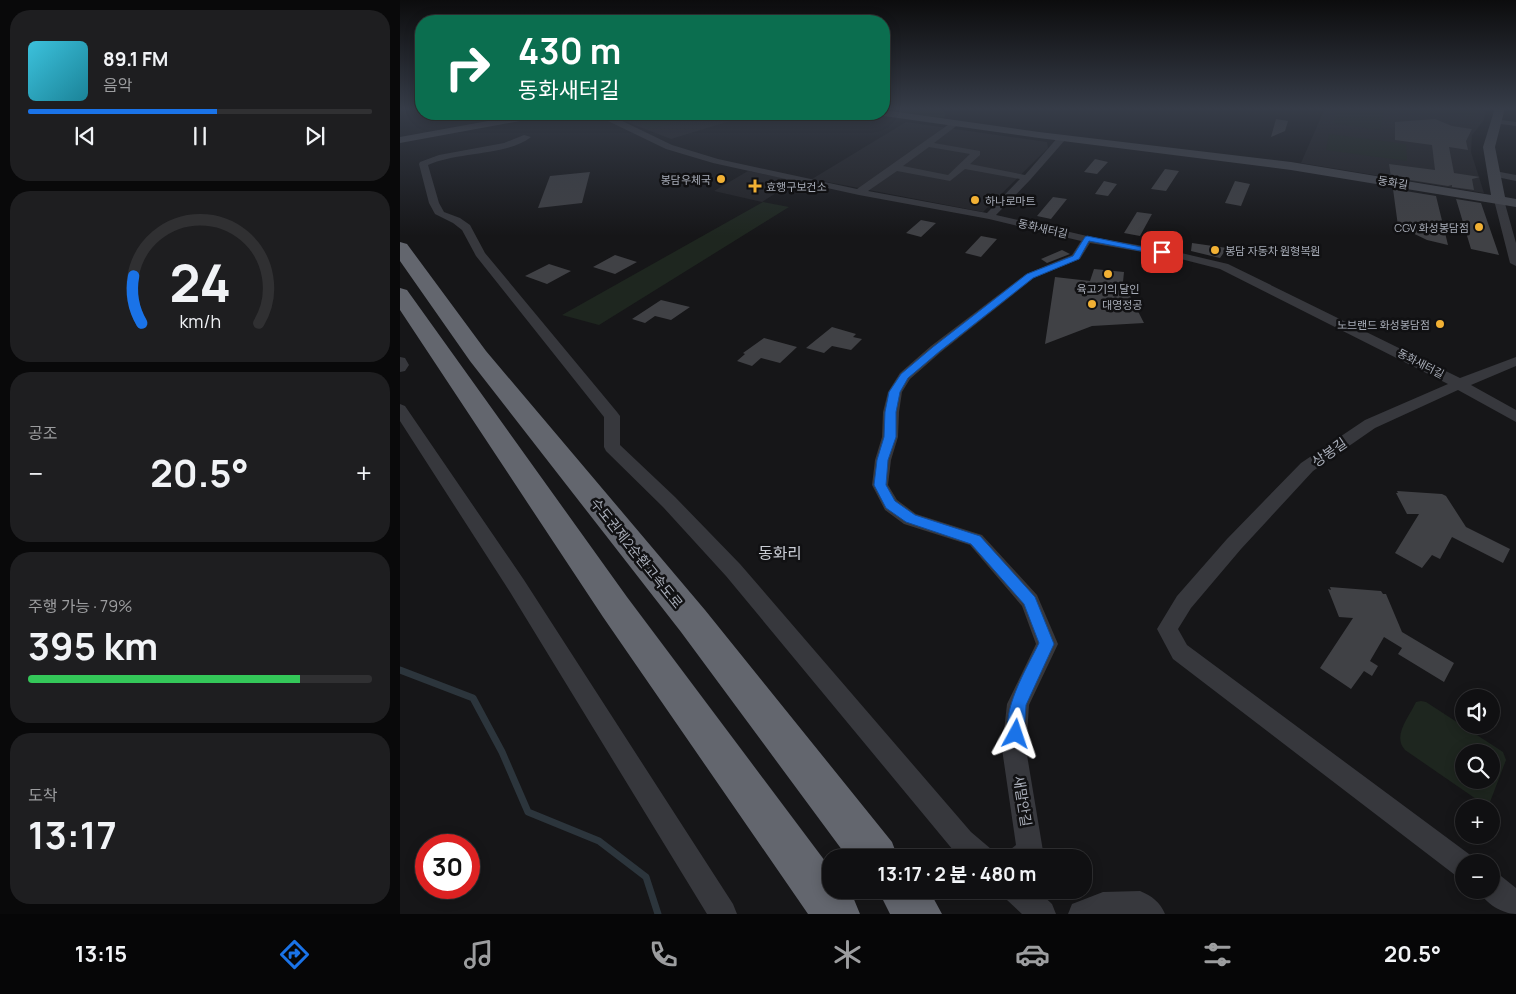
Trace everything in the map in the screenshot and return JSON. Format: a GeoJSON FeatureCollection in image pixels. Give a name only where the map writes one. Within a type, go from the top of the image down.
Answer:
{"type":"FeatureCollection","features":[{"type":"Feature","properties":{"kind":"highway","name":"수도권제2순환고속도로"},"geometry":{"type":"LineString","coordinates":[[400,248],[478,356],[693,622],[869,849]]}},
{"type":"Feature","properties":{"kind":"highway"},"geometry":{"type":"LineString","coordinates":[[400,294],[615,607],[836,914]]}},
{"type":"Feature","properties":{"kind":"highway"},"geometry":{"type":"LineString","coordinates":[[907,899],[918,914]]}},
{"type":"Feature","properties":{"kind":"street"},"geometry":{"type":"LineString","coordinates":[[475,151],[433,158],[423,164],[434,204],[440,214],[458,220],[469,229],[480,254],[612,416],[612,447],[669,502],[733,570],[962,841],[971,849]]}},
{"type":"Feature","properties":{"kind":"street","name":"동화새터길"},"geometry":{"type":"LineString","coordinates":[[681,151],[716,161],[859,192],[989,216],[1224,266],[1288,296],[1458,384],[1516,417]]}},
{"type":"Feature","properties":{"kind":"street"},"geometry":{"type":"LineString","coordinates":[[859,192],[897,168],[918,151]]}},
{"type":"Feature","properties":{"kind":"street"},"geometry":{"type":"LineString","coordinates":[[897,168],[950,178],[977,153],[964,151]]}},
{"type":"Feature","properties":{"kind":"street"},"geometry":{"type":"LineString","coordinates":[[989,216],[1051,151]]}},
{"type":"Feature","properties":{"kind":"street","name":"동화길"},"geometry":{"type":"LineString","coordinates":[[1165,151],[1299,167],[1516,203]]}},
{"type":"Feature","properties":{"kind":"street"},"geometry":{"type":"LineString","coordinates":[[1490,151],[1505,223],[1514,250],[1516,263]]}},
{"type":"Feature","properties":{"kind":"street"},"geometry":{"type":"LineString","coordinates":[[964,166],[1027,178]]}},
{"type":"Feature","properties":{"kind":"street"},"geometry":{"type":"LineString","coordinates":[[1495,174],[1516,178]]}},
{"type":"Feature","properties":{"kind":"street"},"geometry":{"type":"LineString","coordinates":[[1505,223],[1516,225]]}},
{"type":"Feature","properties":{"kind":"street","name":"새말안길"},"geometry":{"type":"LineString","coordinates":[[1030,849],[1014,749],[1018,704],[1046,644],[1030,601],[976,540],[910,518],[891,504],[880,485],[883,460],[890,437],[894,392],[905,376],[936,349],[1030,276],[1076,257],[1087,238]]}},
{"type":"Feature","properties":{"kind":"street","name":"상봉길"},"geometry":{"type":"LineString","coordinates":[[1455,859],[1180,652],[1167,629],[1184,602],[1234,544],[1306,467],[1370,424],[1458,384],[1516,361]]}},
{"type":"Feature","properties":{"kind":"street"},"geometry":{"type":"LineString","coordinates":[[400,362],[402,365],[400,368]]}},
{"type":"Feature","properties":{"kind":"street"},"geometry":{"type":"LineString","coordinates":[[400,409],[523,595],[723,914]]}},
{"type":"Feature","properties":{"kind":"street"},"geometry":{"type":"LineString","coordinates":[[1500,893],[1516,905]]}},
{"type":"Feature","properties":{"kind":"street"},"geometry":{"type":"LineString","coordinates":[[1026,899],[1042,914]]}},
{"type":"Feature","properties":{"kind":"street"},"geometry":{"type":"LineString","coordinates":[[1082,914],[1102,906],[1140,906],[1151,914]]}},
{"type":"Feature","properties":{"kind":"shaded area"},"geometry":{"type":"Polygon","coordinates":[[[859,151],[1045,151],[983,212],[812,179],[859,151]]]}},
{"type":"Feature","properties":{"kind":"shaded area"},"geometry":{"type":"Polygon","coordinates":[[[1306,151],[1471,151],[1484,193],[1301,163],[1306,151]]]}},
{"type":"Feature","properties":{"kind":"shaded area"},"geometry":{"type":"Polygon","coordinates":[[[1331,151],[1406,151],[1407,161],[1331,151]]]}},
{"type":"Feature","properties":{"kind":"shaded area","name":"효행구보건소"},"geometry":{"type":"Polygon","coordinates":[[[748,171],[796,180],[762,202],[714,191],[748,171]]]}},
{"type":"Feature","properties":{"kind":"shaded area"},"geometry":{"type":"Polygon","coordinates":[[[763,202],[789,207],[599,325],[562,315],[763,202]]]}},
{"type":"Feature","properties":{"kind":"shaded area"},"geometry":{"type":"Polygon","coordinates":[[[1416,702],[1426,702],[1455,721],[1455,734],[1475,734],[1491,744],[1455,744],[1455,784],[1405,750],[1401,745],[1401,733],[1416,702]]]}},
{"type":"Feature","properties":{"kind":"shaded area"},"geometry":{"type":"Polygon","coordinates":[[[1500,750],[1503,752],[1506,760],[1500,776],[1500,750]]]}},
{"type":"Feature","properties":{"kind":"shaded area"},"geometry":{"type":"Polygon","coordinates":[[[1462,789],[1495,789],[1491,799],[1476,799],[1462,789]]]}},
{"type":"Feature","properties":{"kind":"building"},"geometry":{"type":"Polygon","coordinates":[[[1433,151],[1450,151],[1454,173],[1480,177],[1472,179],[1474,190],[1452,187],[1452,185],[1448,186],[1391,177],[1389,164],[1435,170],[1433,151]]]}},
{"type":"Feature","properties":{"kind":"building"},"geometry":{"type":"Polygon","coordinates":[[[1095,159],[1108,162],[1097,174],[1084,172],[1095,159]]]}},
{"type":"Feature","properties":{"kind":"building"},"geometry":{"type":"Polygon","coordinates":[[[1165,169],[1179,171],[1166,191],[1151,189],[1165,169]]]}},
{"type":"Feature","properties":{"kind":"building"},"geometry":{"type":"Polygon","coordinates":[[[590,172],[582,203],[538,208],[550,176],[590,172]]]}},
{"type":"Feature","properties":{"kind":"building"},"geometry":{"type":"Polygon","coordinates":[[[1104,181],[1117,184],[1108,196],[1095,194],[1104,181]]]}},
{"type":"Feature","properties":{"kind":"building"},"geometry":{"type":"Polygon","coordinates":[[[1235,181],[1250,184],[1241,206],[1225,203],[1235,181]]]}},
{"type":"Feature","properties":{"kind":"building"},"geometry":{"type":"Polygon","coordinates":[[[1393,189],[1436,196],[1448,245],[1427,240],[1398,226],[1393,189]]]}},
{"type":"Feature","properties":{"kind":"building"},"geometry":{"type":"Polygon","coordinates":[[[1053,197],[1067,199],[1051,219],[1037,216],[1053,197]]]}},
{"type":"Feature","properties":{"kind":"building"},"geometry":{"type":"Polygon","coordinates":[[[1456,199],[1481,203],[1499,255],[1471,249],[1456,199]]]}},
{"type":"Feature","properties":{"kind":"building"},"geometry":{"type":"Polygon","coordinates":[[[1137,212],[1152,214],[1140,236],[1124,233],[1137,212]]]}},
{"type":"Feature","properties":{"kind":"building"},"geometry":{"type":"Polygon","coordinates":[[[921,220],[936,223],[921,237],[906,233],[921,220]]]}},
{"type":"Feature","properties":{"kind":"building"},"geometry":{"type":"Polygon","coordinates":[[[981,236],[997,239],[981,257],[965,253],[981,236]]]}},
{"type":"Feature","properties":{"kind":"building","name":"봉담 자동차 원형복원"},"geometry":{"type":"Polygon","coordinates":[[[1192,243],[1227,248],[1220,258],[1191,251],[1192,243]]]}},
{"type":"Feature","properties":{"kind":"building"},"geometry":{"type":"Polygon","coordinates":[[[1062,250],[1070,254],[1047,263],[1041,259],[1062,250]]]}},
{"type":"Feature","properties":{"kind":"building"},"geometry":{"type":"Polygon","coordinates":[[[615,255],[637,262],[615,274],[593,267],[615,255]]]}},
{"type":"Feature","properties":{"kind":"building"},"geometry":{"type":"Polygon","coordinates":[[[549,264],[571,271],[547,284],[525,276],[549,264]]]}},
{"type":"Feature","properties":{"kind":"building","name":"대영정공"},"geometry":{"type":"Polygon","coordinates":[[[1094,269],[1124,272],[1123,282],[1144,323],[1092,326],[1045,344],[1055,277],[1090,281],[1094,269]]]}},
{"type":"Feature","properties":{"kind":"building"},"geometry":{"type":"Polygon","coordinates":[[[661,300],[690,307],[671,320],[655,316],[645,323],[632,319],[661,300]]]}},
{"type":"Feature","properties":{"kind":"building"},"geometry":{"type":"Polygon","coordinates":[[[832,327],[856,334],[853,337],[862,339],[851,350],[832,346],[824,353],[806,348],[832,327]]]}},
{"type":"Feature","properties":{"kind":"building"},"geometry":{"type":"Polygon","coordinates":[[[764,338],[797,347],[780,363],[761,358],[752,366],[737,361],[745,354],[743,353],[764,338]]]}},
{"type":"Feature","properties":{"kind":"building"},"geometry":{"type":"Polygon","coordinates":[[[1397,491],[1442,494],[1446,496],[1466,527],[1510,549],[1503,563],[1452,537],[1440,559],[1432,555],[1422,568],[1395,553],[1419,514],[1407,514],[1396,493],[1398,493],[1397,491]]]}},
{"type":"Feature","properties":{"kind":"building"},"geometry":{"type":"Polygon","coordinates":[[[1330,587],[1381,591],[1383,594],[1386,594],[1402,632],[1454,663],[1444,682],[1398,654],[1402,648],[1384,637],[1370,661],[1378,666],[1372,676],[1364,671],[1351,689],[1320,668],[1353,618],[1339,617],[1328,589],[1331,590],[1330,587]]]}},
{"type":"Feature","properties":{"kind":"waterway"},"geometry":{"type":"LineString","coordinates":[[400,670],[473,698],[502,752],[528,812],[599,841],[646,877],[658,914]]}},
{"type":"Feature","properties":{"kind":"place","name":"봉담우체국"},"geometry":{"type":"Point","coordinates":[721,179]}},
{"type":"Feature","properties":{"kind":"place","name":"효행구보건소"},"geometry":{"type":"Point","coordinates":[755,186]}},
{"type":"Feature","properties":{"kind":"place","name":"하나로마트"},"geometry":{"type":"Point","coordinates":[975,200]}},
{"type":"Feature","properties":{"kind":"place","name":"CGV 화성봉담점"},"geometry":{"type":"Point","coordinates":[1479,227]}},
{"type":"Feature","properties":{"kind":"place","name":"봉담 자동차 원형복원"},"geometry":{"type":"Point","coordinates":[1215,250]}},
{"type":"Feature","properties":{"kind":"place","name":"육고기의 달인"},"geometry":{"type":"Point","coordinates":[1108,274]}},
{"type":"Feature","properties":{"kind":"place","name":"대영정공"},"geometry":{"type":"Point","coordinates":[1092,304]}},
{"type":"Feature","properties":{"kind":"place","name":"노브랜드 화성봉담점"},"geometry":{"type":"Point","coordinates":[1440,324]}},
{"type":"Feature","properties":{"kind":"district","name":"동화리"},"geometry":{"type":"Point","coordinates":[780,553]}},
{"type":"Feature","properties":{"kind":"route"},"geometry":{"type":"LineString","coordinates":[[1016,734],[1018,704],[1046,644],[1030,601],[976,540],[910,518],[891,504],[880,485],[883,460],[890,437],[894,392],[905,376],[936,349],[1030,276],[1076,257],[1087,238],[1162,252]]}}]}
